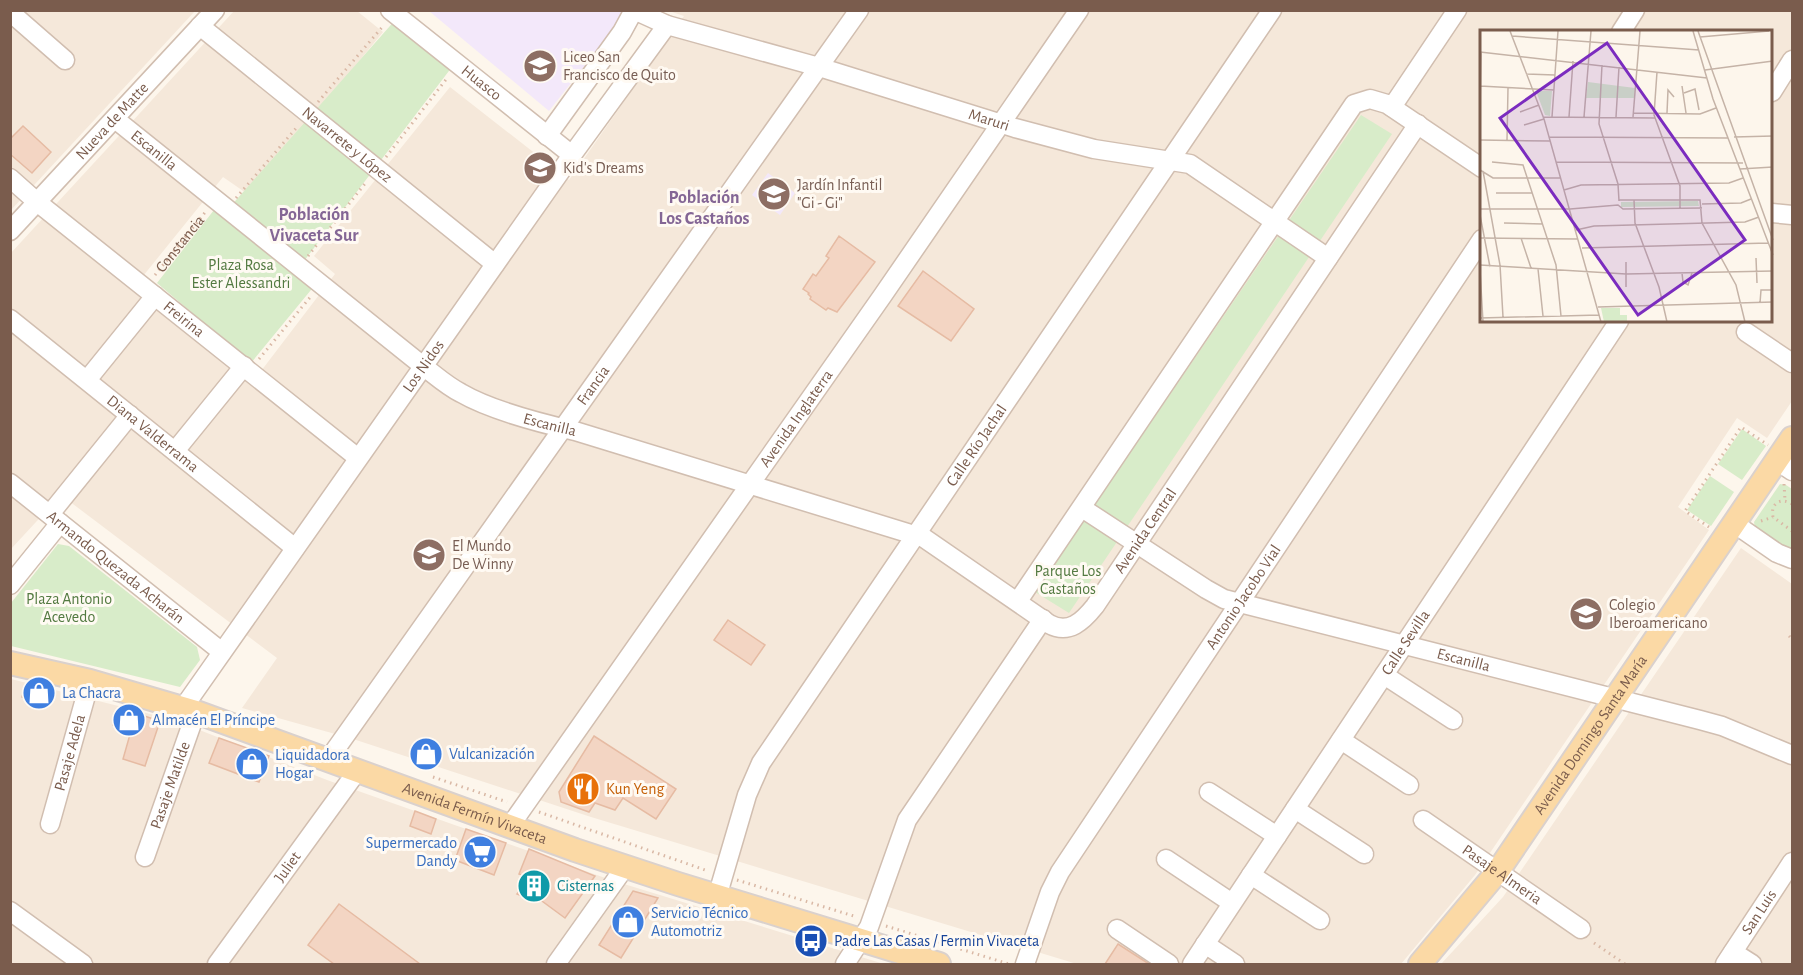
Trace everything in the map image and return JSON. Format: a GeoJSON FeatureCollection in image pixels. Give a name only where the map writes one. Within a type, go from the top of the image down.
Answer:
{"type":"FeatureCollection","features":[{"type":"Feature","properties":{"kind":"main road","name":"Avenida Domingo Santa María"},"geometry":{"type":"LineString","coordinates":[[1420,964],[1498,871],[1730,531],[1785,460]]}},
{"type":"Feature","properties":{"kind":"main road","name":"Avenida Fermín Vivaceta"},"geometry":{"type":"LineString","coordinates":[[10,663],[90,681],[190,710],[625,867],[939,964]]}},
{"type":"Feature","properties":{"kind":"street","name":"Nueva de Matte"},"geometry":{"type":"LineString","coordinates":[[10,231],[215,10]]}},
{"type":"Feature","properties":{"kind":"street","name":"Huasco"},"geometry":{"type":"LineString","coordinates":[[390,10],[572,155]]}},
{"type":"Feature","properties":{"kind":"street"},"geometry":{"type":"LineString","coordinates":[[547,136],[622,32],[634,10]]}},
{"type":"Feature","properties":{"kind":"street","name":"Maruri"},"geometry":{"type":"LineString","coordinates":[[634,10],[667,25],[819,67],[1000,123],[1094,149],[1194,166],[1328,258]]}},
{"type":"Feature","properties":{"kind":"street","name":"Francia"},"geometry":{"type":"LineString","coordinates":[[328,759],[859,10]]}},
{"type":"Feature","properties":{"kind":"street","name":"Avenida Inglaterra"},"geometry":{"type":"LineString","coordinates":[[510,826],[1079,10]]}},
{"type":"Feature","properties":{"kind":"street","name":"Calle Río Jachal"},"geometry":{"type":"LineString","coordinates":[[717,897],[755,774],[1272,10]]}},
{"type":"Feature","properties":{"kind":"street"},"geometry":{"type":"LineString","coordinates":[[1392,107],[1457,10]]}},
{"type":"Feature","properties":{"kind":"street"},"geometry":{"type":"LineString","coordinates":[[1622,30],[1635,10]]}},
{"type":"Feature","properties":{"kind":"street"},"geometry":{"type":"LineString","coordinates":[[10,12],[65,60]]}},
{"type":"Feature","properties":{"kind":"street","name":"Los Nidos"},"geometry":{"type":"LineString","coordinates":[[190,710],[222,652],[572,155],[667,25]]}},
{"type":"Feature","properties":{"kind":"street","name":"Navarrete y López"},"geometry":{"type":"LineString","coordinates":[[200,26],[495,264]]}},
{"type":"Feature","properties":{"kind":"street"},"geometry":{"type":"LineString","coordinates":[[1773,90],[1792,60]]}},
{"type":"Feature","properties":{"kind":"street"},"geometry":{"type":"LineString","coordinates":[[1018,601],[1354,104],[1365,100],[1376,100],[1392,107],[1480,167]]}},
{"type":"Feature","properties":{"kind":"street","name":"Escanilla"},"geometry":{"type":"LineString","coordinates":[[114,118],[458,392],[476,401],[546,424],[749,483],[915,535],[932,543],[1043,620]]}},
{"type":"Feature","properties":{"kind":"street","name":"Avenida Central"},"geometry":{"type":"LineString","coordinates":[[1043,620],[1063,629],[1084,619],[1418,124]]}},
{"type":"Feature","properties":{"kind":"street","name":"Freirina"},"geometry":{"type":"LineString","coordinates":[[10,178],[358,458]]}},
{"type":"Feature","properties":{"kind":"street"},"geometry":{"type":"LineString","coordinates":[[1773,213],[1792,215]]}},
{"type":"Feature","properties":{"kind":"street","name":"Antonio Jacobo Vial"},"geometry":{"type":"LineString","coordinates":[[1025,964],[1050,892],[1060,872],[1480,242]]}},
{"type":"Feature","properties":{"kind":"street","name":"Constancia"},"geometry":{"type":"LineString","coordinates":[[87,380],[150,292]]}},
{"type":"Feature","properties":{"kind":"street","name":"Diana Valderrama"},"geometry":{"type":"LineString","coordinates":[[10,319],[295,548]]}},
{"type":"Feature","properties":{"kind":"street","name":"Calle Sevilla"},"geometry":{"type":"LineString","coordinates":[[1192,964],[1618,322]]}},
{"type":"Feature","properties":{"kind":"street"},"geometry":{"type":"LineString","coordinates":[[1746,332],[1792,363]]}},
{"type":"Feature","properties":{"kind":"street"},"geometry":{"type":"LineString","coordinates":[[175,451],[247,369]]}},
{"type":"Feature","properties":{"kind":"street"},"geometry":{"type":"LineString","coordinates":[[10,585],[55,518],[130,415]]}},
{"type":"Feature","properties":{"kind":"street","name":"Armando Quezada Acharán"},"geometry":{"type":"LineString","coordinates":[[10,483],[222,652]]}},
{"type":"Feature","properties":{"kind":"street","name":"Escanilla"},"geometry":{"type":"LineString","coordinates":[[1082,508],[1206,590],[1224,599],[1405,643],[1722,726],[1792,755]]}},
{"type":"Feature","properties":{"kind":"street"},"geometry":{"type":"LineString","coordinates":[[1730,531],[1792,559]]}},
{"type":"Feature","properties":{"kind":"street"},"geometry":{"type":"LineString","coordinates":[[845,964],[869,927],[907,820],[1043,620]]}},
{"type":"Feature","properties":{"kind":"street"},"geometry":{"type":"LineString","coordinates":[[1384,675],[1453,720]]}},
{"type":"Feature","properties":{"kind":"street","name":"Pasaje Adela"},"geometry":{"type":"LineString","coordinates":[[50,824],[90,681]]}},
{"type":"Feature","properties":{"kind":"street","name":"Pasaje Matilde"},"geometry":{"type":"LineString","coordinates":[[145,857],[190,710]]}},
{"type":"Feature","properties":{"kind":"street"},"geometry":{"type":"LineString","coordinates":[[1341,740],[1409,785]]}},
{"type":"Feature","properties":{"kind":"street","name":"Juliet"},"geometry":{"type":"LineString","coordinates":[[217,964],[358,770]]}},
{"type":"Feature","properties":{"kind":"street"},"geometry":{"type":"LineString","coordinates":[[1209,792],[1277,836]]}},
{"type":"Feature","properties":{"kind":"street"},"geometry":{"type":"LineString","coordinates":[[1295,809],[1364,854]]}},
{"type":"Feature","properties":{"kind":"street","name":"Pasaje Almeria"},"geometry":{"type":"LineString","coordinates":[[1423,820],[1581,929]]}},
{"type":"Feature","properties":{"kind":"street"},"geometry":{"type":"LineString","coordinates":[[1166,859],[1232,903]]}},
{"type":"Feature","properties":{"kind":"street","name":"San Luis"},"geometry":{"type":"LineString","coordinates":[[1729,958],[1792,862]]}},
{"type":"Feature","properties":{"kind":"street"},"geometry":{"type":"LineString","coordinates":[[556,964],[625,867]]}},
{"type":"Feature","properties":{"kind":"street"},"geometry":{"type":"LineString","coordinates":[[1251,874],[1320,920]]}},
{"type":"Feature","properties":{"kind":"street"},"geometry":{"type":"LineString","coordinates":[[10,911],[83,964]]}},
{"type":"Feature","properties":{"kind":"street"},"geometry":{"type":"LineString","coordinates":[[1117,929],[1169,964]]}},
{"type":"Feature","properties":{"kind":"street"},"geometry":{"type":"LineString","coordinates":[[1205,944],[1235,964]]}},
{"type":"Feature","properties":{"kind":"street"},"geometry":{"type":"LineString","coordinates":[[1729,958],[1752,964]]}},
{"type":"Feature","properties":{"kind":"path","name":"Constancia"},"geometry":{"type":"LineString","coordinates":[[150,292],[216,200]]}},
{"type":"Feature","properties":{"kind":"path"},"geometry":{"type":"LineString","coordinates":[[247,369],[321,284]]}},
{"type":"Feature","properties":{"kind":"path"},"geometry":{"type":"LineString","coordinates":[[1730,531],[1685,511],[1741,427],[1785,460],[1785,500]]}},
{"type":"Feature","properties":{"kind":"path"},"geometry":{"type":"LineString","coordinates":[[1792,504],[1785,500],[1779,501],[1774,505],[1772,511],[1773,517],[1792,531]]}},
{"type":"Feature","properties":{"kind":"path"},"geometry":{"type":"LineString","coordinates":[[1593,943],[1625,964]]}},
{"type":"Feature","properties":{"kind":"shaded area"},"geometry":{"type":"Polygon","coordinates":[[[11,11],[195,11],[11,210],[11,11]]]}},
{"type":"Feature","properties":{"kind":"shaded area"},"geometry":{"type":"Polygon","coordinates":[[[234,11],[357,11],[383,32],[249,195],[223,177],[135,286],[252,383],[335,274],[314,256],[450,87],[569,180],[684,16],[669,11],[1792,11],[1792,401],[1767,438],[1737,418],[1678,507],[1709,530],[1475,875],[1401,964],[1077,964],[591,817],[353,739],[242,708],[277,658],[61,495],[11,549],[10,254],[234,11]]]}},
{"type":"Feature","properties":{"kind":"shaded area","name":"Liceo San Francisco de Quito"},"geometry":{"type":"Polygon","coordinates":[[[429,11],[628,11],[549,111],[429,11]]]}},
{"type":"Feature","properties":{"kind":"shaded area","name":"Jardín Infantil \"Gi - Gi\""},"geometry":{"type":"Polygon","coordinates":[[[768,173],[795,193],[780,215],[752,195],[768,173]]]}},
{"type":"Feature","properties":{"kind":"shaded area"},"geometry":{"type":"Polygon","coordinates":[[[1741,548],[1792,584],[1792,964],[1441,964],[1503,897],[1741,548]]]}},
{"type":"Feature","properties":{"kind":"shaded area"},"geometry":{"type":"Polygon","coordinates":[[[11,679],[174,720],[327,780],[611,880],[884,964],[11,964],[11,679]]]}},
{"type":"Feature","properties":{"kind":"green space","name":"Plaza Rosa Ester Alessandri"},"geometry":{"type":"Polygon","coordinates":[[[397,18],[455,63],[301,265],[320,279],[251,363],[157,283],[221,201],[229,208],[397,18]]]}},
{"type":"Feature","properties":{"kind":"green space","name":"Parque Los Castaños"},"geometry":{"type":"Polygon","coordinates":[[[1361,115],[1392,134],[1069,613],[1035,592],[1361,115]]]}},
{"type":"Feature","properties":{"kind":"green space"},"geometry":{"type":"Polygon","coordinates":[[[1742,429],[1766,446],[1742,480],[1718,464],[1742,429]]]}},
{"type":"Feature","properties":{"kind":"green space"},"geometry":{"type":"Polygon","coordinates":[[[1710,476],[1734,492],[1711,526],[1687,510],[1710,476]]]}},
{"type":"Feature","properties":{"kind":"green space"},"geometry":{"type":"Polygon","coordinates":[[[1780,484],[1792,489],[1792,552],[1755,528],[1754,522],[1780,484]]]}},
{"type":"Feature","properties":{"kind":"green space","name":"Plaza Antonio Acevedo"},"geometry":{"type":"Polygon","coordinates":[[[58,544],[69,546],[197,647],[200,660],[180,687],[11,646],[11,603],[58,544]]]}},
{"type":"Feature","properties":{"kind":"building"},"geometry":{"type":"Polygon","coordinates":[[[23,126],[51,152],[32,173],[10,154],[10,139],[23,126]]]}},
{"type":"Feature","properties":{"kind":"building"},"geometry":{"type":"Polygon","coordinates":[[[839,236],[875,262],[837,312],[828,308],[826,310],[810,299],[809,293],[803,289],[813,274],[816,276],[829,258],[826,256],[839,236]]]}},
{"type":"Feature","properties":{"kind":"building"},"geometry":{"type":"Polygon","coordinates":[[[923,271],[974,309],[951,341],[898,306],[923,271]]]}},
{"type":"Feature","properties":{"kind":"building"},"geometry":{"type":"Polygon","coordinates":[[[728,620],[765,645],[751,665],[714,640],[728,620]]]}},
{"type":"Feature","properties":{"kind":"building"},"geometry":{"type":"Polygon","coordinates":[[[26,684],[43,689],[39,703],[22,697],[26,684]]]}},
{"type":"Feature","properties":{"kind":"building"},"geometry":{"type":"Polygon","coordinates":[[[119,708],[160,721],[145,766],[123,759],[131,731],[113,725],[119,708]]]}},
{"type":"Feature","properties":{"kind":"building"},"geometry":{"type":"Polygon","coordinates":[[[594,736],[676,789],[656,819],[623,798],[615,810],[595,803],[589,812],[561,802],[559,792],[594,736]]]}},
{"type":"Feature","properties":{"kind":"building"},"geometry":{"type":"Polygon","coordinates":[[[219,738],[269,756],[259,782],[209,763],[219,738]]]}},
{"type":"Feature","properties":{"kind":"building"},"geometry":{"type":"Polygon","coordinates":[[[415,811],[436,819],[431,834],[410,826],[415,811]]]}},
{"type":"Feature","properties":{"kind":"building","name":"Supermercado Dandy"},"geometry":{"type":"Polygon","coordinates":[[[466,829],[506,843],[494,875],[455,860],[466,829]]]}},
{"type":"Feature","properties":{"kind":"building"},"geometry":{"type":"Polygon","coordinates":[[[529,849],[595,876],[565,918],[535,896],[531,900],[517,894],[531,878],[519,874],[529,849]]]}},
{"type":"Feature","properties":{"kind":"building","name":"Servicio Técnico Automotriz"},"geometry":{"type":"Polygon","coordinates":[[[633,891],[658,898],[621,958],[599,945],[633,891]]]}},
{"type":"Feature","properties":{"kind":"building"},"geometry":{"type":"Polygon","coordinates":[[[339,904],[420,964],[334,964],[308,945],[339,904]]]}},
{"type":"Feature","properties":{"kind":"building"},"geometry":{"type":"Polygon","coordinates":[[[1118,944],[1146,962],[1150,964],[1105,964],[1118,944]]]}},
{"type":"Feature","properties":{"kind":"place","name":"Liceo San Francisco de Quito"},"geometry":{"type":"Point","coordinates":[540,66]}},
{"type":"Feature","properties":{"kind":"place","name":"Kid's Dreams"},"geometry":{"type":"Point","coordinates":[540,168]}},
{"type":"Feature","properties":{"kind":"place","name":"Jardín Infantil \"Gi - Gi\""},"geometry":{"type":"Point","coordinates":[774,194]}},
{"type":"Feature","properties":{"kind":"place","name":"El Mundo De Winny"},"geometry":{"type":"Point","coordinates":[429,555]}},
{"type":"Feature","properties":{"kind":"place","name":"Colegio Iberoamericano"},"geometry":{"type":"Point","coordinates":[1586,614]}},
{"type":"Feature","properties":{"kind":"place","name":"La Chacra"},"geometry":{"type":"Point","coordinates":[39,693]}},
{"type":"Feature","properties":{"kind":"place","name":"Almacén El Príncipe"},"geometry":{"type":"Point","coordinates":[129,720]}},
{"type":"Feature","properties":{"kind":"place","name":"Vulcanización"},"geometry":{"type":"Point","coordinates":[426,754]}},
{"type":"Feature","properties":{"kind":"place","name":"Liquidadora Hogar"},"geometry":{"type":"Point","coordinates":[252,764]}},
{"type":"Feature","properties":{"kind":"place","name":"Kun Yeng"},"geometry":{"type":"Point","coordinates":[583,789]}},
{"type":"Feature","properties":{"kind":"place","name":"Supermercado Dandy"},"geometry":{"type":"Point","coordinates":[480,852]}},
{"type":"Feature","properties":{"kind":"place","name":"Cisternas"},"geometry":{"type":"Point","coordinates":[534,886]}},
{"type":"Feature","properties":{"kind":"place","name":"Servicio Técnico Automotriz"},"geometry":{"type":"Point","coordinates":[628,922]}},
{"type":"Feature","properties":{"kind":"place","name":"Padre Las Casas / Fermin Vivaceta"},"geometry":{"type":"Point","coordinates":[811,941]}},
{"type":"Feature","properties":{"kind":"district","name":"Población Los Castaños"},"geometry":{"type":"Point","coordinates":[704,208]}},
{"type":"Feature","properties":{"kind":"district","name":"Población Vivaceta Sur"},"geometry":{"type":"Point","coordinates":[314,225]}}]}
